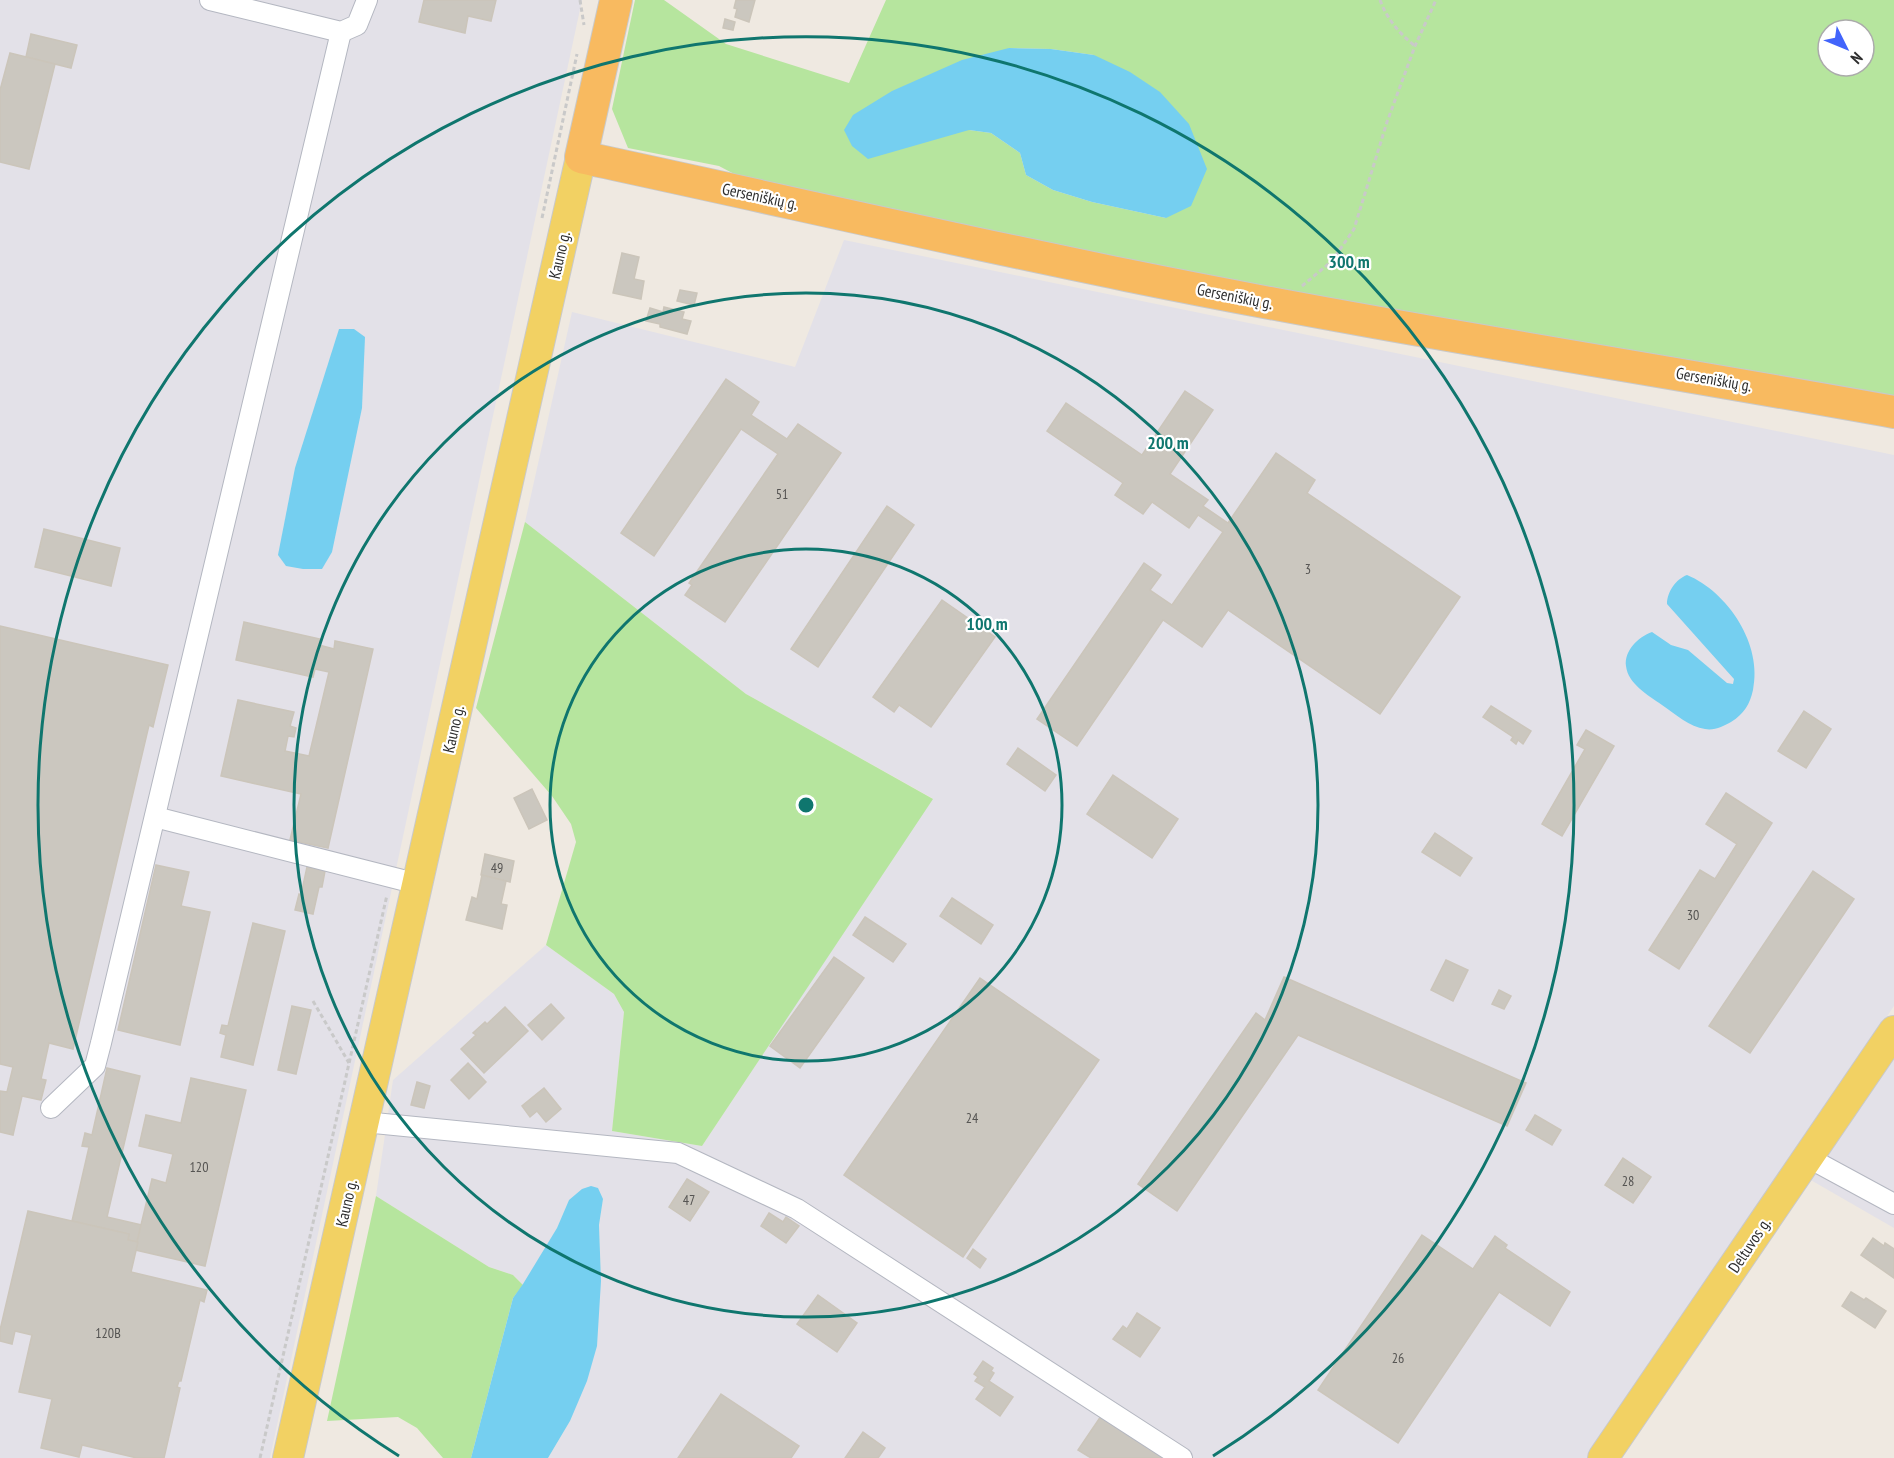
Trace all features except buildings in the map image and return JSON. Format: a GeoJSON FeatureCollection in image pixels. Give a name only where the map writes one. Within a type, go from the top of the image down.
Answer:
{"type":"FeatureCollection","features":[{"type":"Feature","properties":{"kind":"highway","name":"Kauno g."},"geometry":{"type":"LineString","coordinates":[[581,157],[616,0]]}},
{"type":"Feature","properties":{"kind":"highway","name":"Gerseniškių g."},"geometry":{"type":"LineString","coordinates":[[581,157],[1114,273],[1288,306],[1894,412]]}},
{"type":"Feature","properties":{"kind":"main road","name":"Kauno g."},"geometry":{"type":"LineString","coordinates":[[288,1458],[364,1122],[404,881],[581,157]]}},
{"type":"Feature","properties":{"kind":"main road","name":"Deltuvos g."},"geometry":{"type":"LineString","coordinates":[[1603,1458],[1894,1031]]}},
{"type":"Feature","properties":{"kind":"street"},"geometry":{"type":"LineString","coordinates":[[210,0],[341,32],[357,25],[367,0]]}},
{"type":"Feature","properties":{"kind":"street"},"geometry":{"type":"LineString","coordinates":[[51,1108],[94,1066],[341,32]]}},
{"type":"Feature","properties":{"kind":"street"},"geometry":{"type":"LineString","coordinates":[[155,817],[404,881]]}},
{"type":"Feature","properties":{"kind":"street"},"geometry":{"type":"LineString","coordinates":[[364,1122],[678,1154],[797,1209],[1182,1458]]}},
{"type":"Feature","properties":{"kind":"street"},"geometry":{"type":"LineString","coordinates":[[1809,1158],[1894,1204]]}},
{"type":"Feature","properties":{"kind":"path"},"geometry":{"type":"LineString","coordinates":[[1380,0],[1384,12],[1402,35],[1416,45]]}},
{"type":"Feature","properties":{"kind":"path"},"geometry":{"type":"LineString","coordinates":[[1288,306],[1304,282],[1332,261],[1354,229],[1383,133],[1416,45],[1436,0]]}},
{"type":"Feature","properties":{"kind":"path"},"geometry":{"type":"LineString","coordinates":[[260,1458],[350,1065],[404,881]]}},
{"type":"Feature","properties":{"kind":"path"},"geometry":{"type":"LineString","coordinates":[[313,1001],[350,1065]]}},
{"type":"Feature","properties":{"kind":"shaded area"},"geometry":{"type":"Polygon","coordinates":[[[0,0],[582,0],[270,1458],[0,1458],[0,0]]]}},
{"type":"Feature","properties":{"kind":"shaded area"},"geometry":{"type":"Polygon","coordinates":[[[844,240],[1894,455],[1894,1006],[1590,1458],[548,1458],[570,1421],[601,1281],[599,1225],[603,1199],[569,1200],[557,1228],[523,1285],[513,1275],[489,1267],[376,1196],[393,1080],[546,945],[614,994],[624,1012],[612,1131],[702,1146],[932,798],[746,694],[525,522],[572,312],[795,367],[844,240]]]}},
{"type":"Feature","properties":{"kind":"shaded area"},"geometry":{"type":"Polygon","coordinates":[[[1894,1055],[1894,1228],[1809,1179],[1894,1055]]]}},
{"type":"Feature","properties":{"kind":"green space"},"geometry":{"type":"Polygon","coordinates":[[[635,0],[664,0],[726,44],[849,83],[886,0],[1894,0],[1894,399],[1349,303],[755,185],[719,166],[628,148],[612,109],[635,0]],[[1009,48],[969,130],[991,133],[1020,153],[1026,175],[1053,190],[1092,202],[1166,218],[1094,55],[1051,49],[1009,48]]]}},
{"type":"Feature","properties":{"kind":"green space"},"geometry":{"type":"Polygon","coordinates":[[[525,522],[746,694],[933,799],[702,1146],[612,1131],[624,1012],[614,994],[546,945],[576,842],[571,824],[552,796],[476,708],[525,522]]]}},
{"type":"Feature","properties":{"kind":"green space"},"geometry":{"type":"Polygon","coordinates":[[[376,1196],[489,1267],[513,1275],[523,1285],[513,1298],[471,1458],[443,1458],[417,1428],[398,1417],[327,1421],[376,1196]]]}},
{"type":"Feature","properties":{"kind":"water"},"geometry":{"type":"Polygon","coordinates":[[[1009,48],[1051,49],[1094,55],[1130,72],[1160,92],[1189,124],[1207,169],[1191,206],[1166,218],[1092,202],[1053,190],[1026,175],[1020,153],[991,133],[969,130],[868,159],[852,146],[844,130],[853,115],[892,91],[962,60],[1009,48]]]}},
{"type":"Feature","properties":{"kind":"water"},"geometry":{"type":"Polygon","coordinates":[[[339,329],[354,329],[365,337],[362,408],[332,552],[322,569],[286,566],[278,555],[295,468],[339,329]]]}},
{"type":"Feature","properties":{"kind":"water"},"geometry":{"type":"Polygon","coordinates":[[[1687,575],[1702,583],[1729,607],[1747,638],[1753,655],[1755,673],[1748,704],[1736,719],[1715,729],[1699,728],[1677,716],[1635,684],[1626,666],[1627,655],[1633,645],[1652,632],[1671,645],[1688,650],[1727,683],[1733,684],[1734,679],[1667,604],[1673,587],[1687,575]]]}},
{"type":"Feature","properties":{"kind":"water"},"geometry":{"type":"Polygon","coordinates":[[[591,1186],[598,1188],[603,1199],[599,1225],[601,1281],[597,1346],[587,1381],[570,1421],[548,1458],[471,1458],[513,1298],[557,1228],[569,1200],[582,1189],[591,1186]]]}}]}
